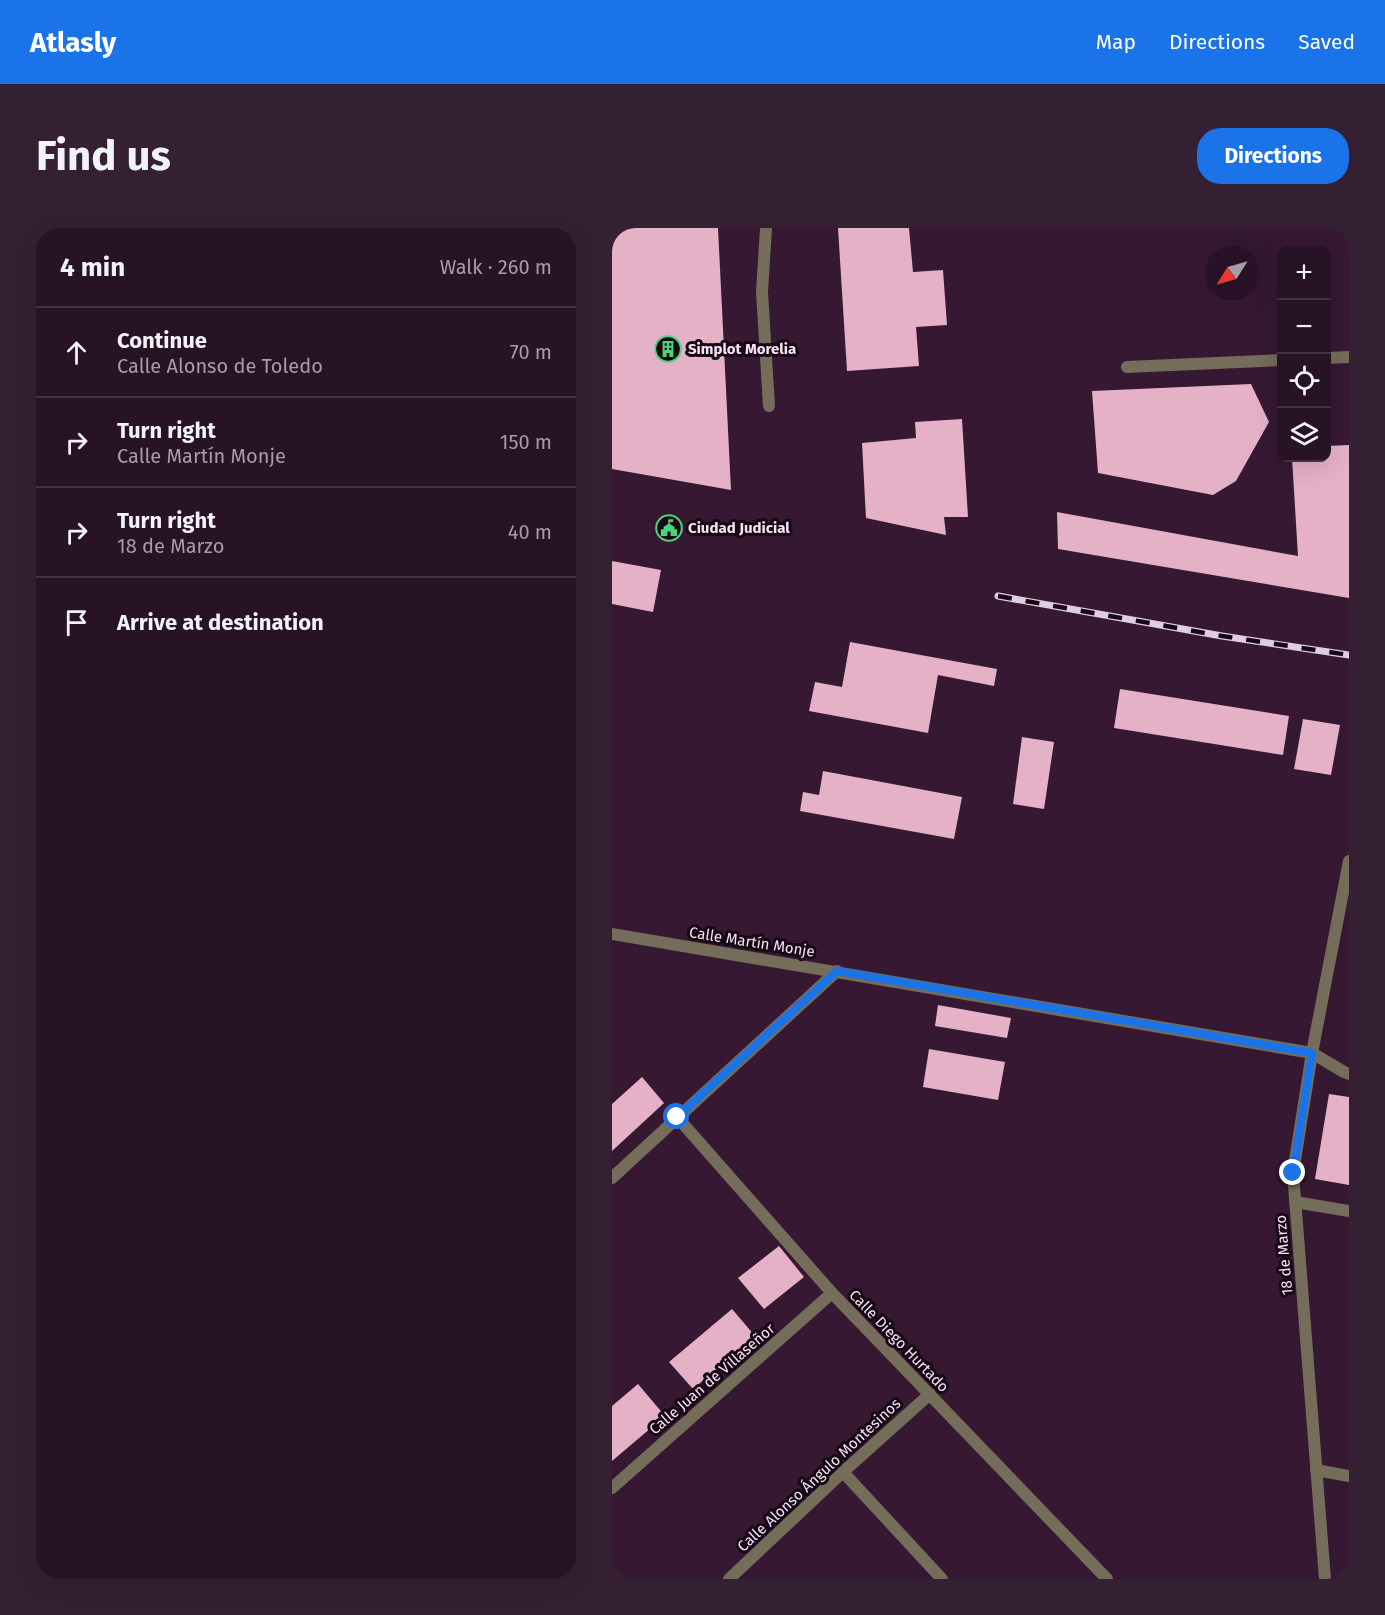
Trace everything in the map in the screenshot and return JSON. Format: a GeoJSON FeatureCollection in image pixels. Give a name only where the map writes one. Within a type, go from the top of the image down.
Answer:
{"type":"FeatureCollection","features":[{"type":"Feature","properties":{"kind":"street"},"geometry":{"type":"LineString","coordinates":[[766,228],[762,292],[769,406]]}},
{"type":"Feature","properties":{"kind":"street"},"geometry":{"type":"LineString","coordinates":[[1331,358],[1349,357]]}},
{"type":"Feature","properties":{"kind":"street"},"geometry":{"type":"LineString","coordinates":[[1127,368],[1277,360]]}},
{"type":"Feature","properties":{"kind":"street","name":"18 de Marzo"},"geometry":{"type":"LineString","coordinates":[[1325,1579],[1293,1173],[1312,1053],[1349,861]]}},
{"type":"Feature","properties":{"kind":"street","name":"Calle Martín Monje"},"geometry":{"type":"LineString","coordinates":[[612,934],[1312,1053]]}},
{"type":"Feature","properties":{"kind":"street"},"geometry":{"type":"LineString","coordinates":[[612,1178],[837,971]]}},
{"type":"Feature","properties":{"kind":"street"},"geometry":{"type":"LineString","coordinates":[[1312,1053],[1349,1074]]}},
{"type":"Feature","properties":{"kind":"street","name":"Calle Diego Hurtado"},"geometry":{"type":"LineString","coordinates":[[677,1117],[832,1293],[1107,1579]]}},
{"type":"Feature","properties":{"kind":"street"},"geometry":{"type":"LineString","coordinates":[[1294,1202],[1349,1211]]}},
{"type":"Feature","properties":{"kind":"street","name":"Calle Juan de Villaseñor"},"geometry":{"type":"LineString","coordinates":[[612,1488],[832,1293]]}},
{"type":"Feature","properties":{"kind":"street","name":"Calle Alonso Ángulo Montesinos"},"geometry":{"type":"LineString","coordinates":[[729,1579],[930,1394]]}},
{"type":"Feature","properties":{"kind":"street"},"geometry":{"type":"LineString","coordinates":[[1316,1470],[1349,1476]]}},
{"type":"Feature","properties":{"kind":"street"},"geometry":{"type":"LineString","coordinates":[[843,1472],[942,1579]]}},
{"type":"Feature","properties":{"kind":"building","name":"Simplot Morelia"},"geometry":{"type":"Polygon","coordinates":[[[612,228],[718,228],[731,490],[612,469],[612,228]]]}},
{"type":"Feature","properties":{"kind":"building"},"geometry":{"type":"Polygon","coordinates":[[[838,228],[909,228],[913,272],[943,270],[947,325],[916,327],[919,366],[847,371],[838,228]]]}},
{"type":"Feature","properties":{"kind":"building"},"geometry":{"type":"Polygon","coordinates":[[[1251,384],[1269,422],[1236,481],[1213,495],[1098,473],[1092,391],[1251,384]]]}},
{"type":"Feature","properties":{"kind":"building"},"geometry":{"type":"Polygon","coordinates":[[[962,419],[968,517],[944,517],[946,535],[866,518],[862,443],[916,438],[915,422],[962,419]]]}},
{"type":"Feature","properties":{"kind":"building"},"geometry":{"type":"Polygon","coordinates":[[[1349,445],[1349,598],[1058,549],[1057,512],[1298,556],[1292,462],[1331,462],[1331,446],[1349,445]]]}},
{"type":"Feature","properties":{"kind":"building"},"geometry":{"type":"Polygon","coordinates":[[[612,561],[661,570],[653,612],[612,604],[612,561]]]}},
{"type":"Feature","properties":{"kind":"building"},"geometry":{"type":"Polygon","coordinates":[[[850,642],[997,669],[994,686],[938,675],[928,733],[809,711],[815,682],[842,687],[850,642]]]}},
{"type":"Feature","properties":{"kind":"building"},"geometry":{"type":"Polygon","coordinates":[[[1120,689],[1289,716],[1283,755],[1114,728],[1120,689]]]}},
{"type":"Feature","properties":{"kind":"building"},"geometry":{"type":"Polygon","coordinates":[[[1303,719],[1340,725],[1331,775],[1294,769],[1303,719]]]}},
{"type":"Feature","properties":{"kind":"building"},"geometry":{"type":"Polygon","coordinates":[[[1022,737],[1054,742],[1044,809],[1013,804],[1022,737]]]}},
{"type":"Feature","properties":{"kind":"building"},"geometry":{"type":"Polygon","coordinates":[[[823,771],[962,797],[954,839],[800,811],[803,792],[819,795],[823,771]]]}},
{"type":"Feature","properties":{"kind":"building"},"geometry":{"type":"Polygon","coordinates":[[[938,1005],[1011,1018],[1007,1038],[935,1026],[938,1005]]]}},
{"type":"Feature","properties":{"kind":"building"},"geometry":{"type":"Polygon","coordinates":[[[929,1049],[1005,1062],[998,1100],[923,1087],[929,1049]]]}},
{"type":"Feature","properties":{"kind":"building"},"geometry":{"type":"Polygon","coordinates":[[[642,1077],[664,1103],[612,1151],[612,1104],[642,1077]]]}},
{"type":"Feature","properties":{"kind":"building"},"geometry":{"type":"Polygon","coordinates":[[[1329,1094],[1349,1097],[1349,1185],[1315,1179],[1329,1094]]]}},
{"type":"Feature","properties":{"kind":"building"},"geometry":{"type":"Polygon","coordinates":[[[779,1246],[804,1277],[764,1309],[738,1278],[779,1246]]]}},
{"type":"Feature","properties":{"kind":"building"},"geometry":{"type":"Polygon","coordinates":[[[732,1309],[755,1336],[693,1389],[669,1362],[732,1309]]]}},
{"type":"Feature","properties":{"kind":"building"},"geometry":{"type":"Polygon","coordinates":[[[638,1384],[665,1416],[612,1461],[612,1406],[638,1384]]]}},
{"type":"Feature","properties":{"kind":"railway"},"geometry":{"type":"LineString","coordinates":[[998,596],[1222,636],[1349,655]]}},
{"type":"Feature","properties":{"kind":"place","name":"Simplot Morelia"},"geometry":{"type":"Point","coordinates":[668,349]}},
{"type":"Feature","properties":{"kind":"place","name":"Ciudad Judicial"},"geometry":{"type":"Point","coordinates":[669,528]}},
{"type":"Feature","properties":{"kind":"route"},"geometry":{"type":"LineString","coordinates":[[677,1117],[837,971],[1312,1053],[1293,1173]]}}]}
